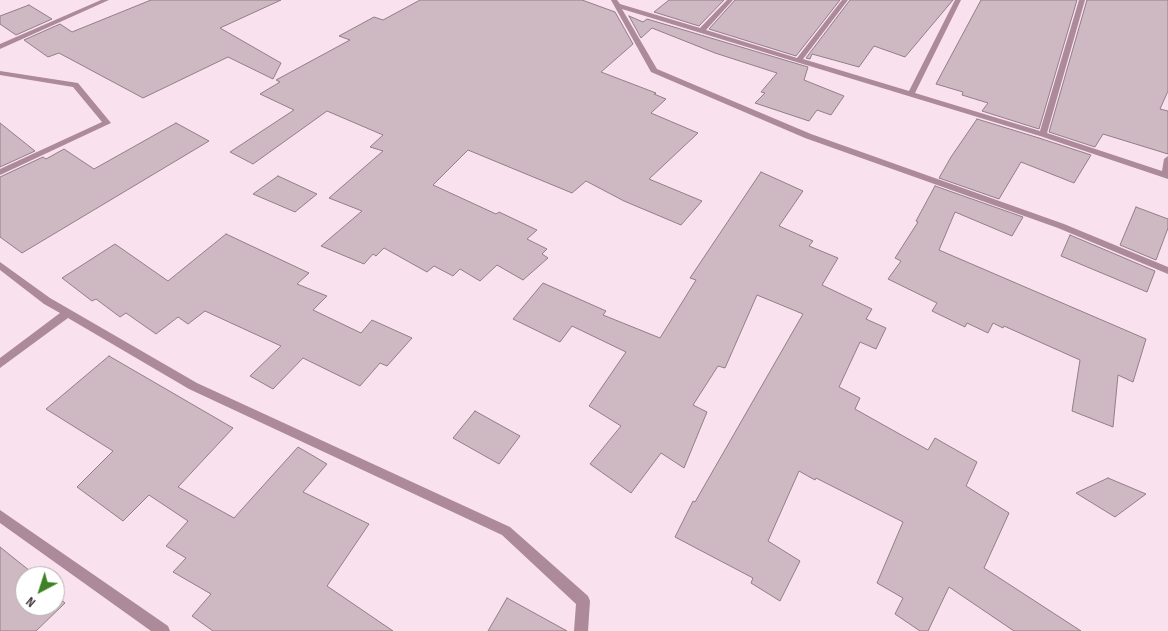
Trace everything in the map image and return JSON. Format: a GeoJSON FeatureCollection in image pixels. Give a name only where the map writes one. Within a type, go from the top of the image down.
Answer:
{"type":"FeatureCollection","features":[{"type":"Feature","properties":{"kind":"street"},"geometry":{"type":"LineString","coordinates":[[0,47],[106,0]]}},
{"type":"Feature","properties":{"kind":"street"},"geometry":{"type":"LineString","coordinates":[[701,31],[730,0]]}},
{"type":"Feature","properties":{"kind":"street"},"geometry":{"type":"LineString","coordinates":[[799,60],[845,0]]}},
{"type":"Feature","properties":{"kind":"street"},"geometry":{"type":"LineString","coordinates":[[911,94],[958,0]]}},
{"type":"Feature","properties":{"kind":"street"},"geometry":{"type":"LineString","coordinates":[[1043,134],[1082,0]]}},
{"type":"Feature","properties":{"kind":"street"},"geometry":{"type":"LineString","coordinates":[[617,3],[701,31],[1043,134],[1167,175],[1168,159]]}},
{"type":"Feature","properties":{"kind":"street"},"geometry":{"type":"LineString","coordinates":[[617,3],[654,70],[808,136],[1061,226],[1168,271]]}},
{"type":"Feature","properties":{"kind":"street"},"geometry":{"type":"LineString","coordinates":[[0,73],[75,85],[107,123],[0,172]]}},
{"type":"Feature","properties":{"kind":"street"},"geometry":{"type":"LineString","coordinates":[[0,265],[48,301],[193,386],[506,531],[583,601],[581,631]]}},
{"type":"Feature","properties":{"kind":"street"},"geometry":{"type":"LineString","coordinates":[[0,364],[68,313]]}},
{"type":"Feature","properties":{"kind":"street"},"geometry":{"type":"LineString","coordinates":[[0,516],[163,631]]}},
{"type":"Feature","properties":{"kind":"building"},"geometry":{"type":"Polygon","coordinates":[[[151,0],[281,0],[220,28],[281,63],[273,79],[228,57],[143,98],[59,53],[48,57],[24,40],[60,24],[72,32],[151,0]]]}},
{"type":"Feature","properties":{"kind":"building"},"geometry":{"type":"Polygon","coordinates":[[[420,0],[582,0],[615,12],[633,44],[601,72],[656,93],[654,94],[666,99],[651,113],[698,133],[649,179],[702,201],[681,225],[624,201],[586,181],[572,193],[468,150],[433,185],[496,214],[499,212],[537,230],[527,239],[547,249],[542,254],[548,258],[523,280],[497,265],[480,281],[460,269],[453,276],[434,266],[427,272],[384,248],[376,256],[373,254],[364,264],[321,246],[362,211],[329,198],[383,151],[370,147],[383,135],[327,111],[253,164],[230,152],[294,110],[260,94],[280,82],[276,80],[350,40],[339,36],[374,17],[383,20],[420,0]]]}},
{"type":"Feature","properties":{"kind":"building"},"geometry":{"type":"Polygon","coordinates":[[[669,0],[724,0],[699,26],[654,12],[669,0]]]}},
{"type":"Feature","properties":{"kind":"building"},"geometry":{"type":"Polygon","coordinates":[[[735,0],[840,0],[796,56],[709,29],[735,0]]]}},
{"type":"Feature","properties":{"kind":"building"},"geometry":{"type":"Polygon","coordinates":[[[850,0],[953,0],[905,57],[874,46],[859,67],[812,54],[810,59],[806,58],[850,0]]]}},
{"type":"Feature","properties":{"kind":"building"},"geometry":{"type":"Polygon","coordinates":[[[981,0],[1077,0],[1039,129],[982,111],[988,103],[962,95],[963,92],[936,84],[981,0]]]}},
{"type":"Feature","properties":{"kind":"building"},"geometry":{"type":"Polygon","coordinates":[[[1087,0],[1168,0],[1168,91],[1160,109],[1168,111],[1168,154],[1103,134],[1095,147],[1049,132],[1087,0]]]}},
{"type":"Feature","properties":{"kind":"building"},"geometry":{"type":"Polygon","coordinates":[[[29,5],[52,19],[16,35],[0,24],[0,16],[29,5]]]}},
{"type":"Feature","properties":{"kind":"building"},"geometry":{"type":"Polygon","coordinates":[[[629,16],[643,22],[647,19],[808,67],[804,80],[844,96],[831,115],[817,110],[809,121],[755,103],[765,93],[761,92],[777,73],[715,53],[652,28],[641,38],[629,16]]]}},
{"type":"Feature","properties":{"kind":"building"},"geometry":{"type":"Polygon","coordinates":[[[977,119],[1091,155],[1074,183],[1021,162],[999,199],[939,178],[977,119]]]}},
{"type":"Feature","properties":{"kind":"building"},"geometry":{"type":"Polygon","coordinates":[[[0,123],[35,151],[0,167],[0,123]]]}},
{"type":"Feature","properties":{"kind":"building"},"geometry":{"type":"Polygon","coordinates":[[[176,123],[209,141],[22,253],[0,237],[0,177],[43,157],[46,159],[64,149],[94,169],[176,123]]]}},
{"type":"Feature","properties":{"kind":"building"},"geometry":{"type":"Polygon","coordinates":[[[761,172],[803,191],[779,226],[813,241],[809,246],[838,258],[822,285],[872,309],[866,319],[886,328],[876,349],[860,342],[839,387],[860,398],[855,409],[928,450],[935,438],[977,462],[966,486],[1009,513],[984,568],[1081,631],[1014,631],[949,587],[928,631],[920,631],[895,614],[903,598],[877,583],[903,522],[799,471],[768,541],[800,561],[780,601],[751,583],[753,578],[675,537],[693,501],[695,502],[803,314],[757,295],[725,368],[718,366],[693,405],[707,412],[684,468],[661,453],[631,493],[590,464],[621,426],[589,406],[626,352],[572,326],[560,342],[513,319],[543,283],[606,311],[603,315],[660,338],[696,280],[690,278],[761,172]]]}},
{"type":"Feature","properties":{"kind":"building"},"geometry":{"type":"Polygon","coordinates":[[[278,176],[317,194],[295,212],[253,194],[278,176]]]}},
{"type":"Feature","properties":{"kind":"building"},"geometry":{"type":"Polygon","coordinates":[[[935,186],[1023,217],[1012,236],[955,212],[939,250],[1146,339],[1133,382],[1118,375],[1113,427],[1072,411],[1080,360],[1004,326],[1003,328],[993,323],[988,333],[967,323],[965,327],[932,311],[937,303],[888,279],[901,261],[895,258],[918,222],[916,221],[935,186]]]}},
{"type":"Feature","properties":{"kind":"building"},"geometry":{"type":"Polygon","coordinates":[[[1136,207],[1168,219],[1168,228],[1156,260],[1120,245],[1136,207]]]}},
{"type":"Feature","properties":{"kind":"building"},"geometry":{"type":"Polygon","coordinates":[[[226,234],[309,273],[297,284],[327,296],[313,310],[361,333],[372,320],[412,338],[387,366],[380,363],[360,386],[303,358],[273,389],[250,376],[281,346],[205,311],[188,324],[178,317],[156,334],[126,313],[120,317],[96,299],[92,301],[62,278],[115,244],[168,281],[226,234]]]}},
{"type":"Feature","properties":{"kind":"building"},"geometry":{"type":"Polygon","coordinates":[[[1070,235],[1155,271],[1147,292],[1061,256],[1070,235]]]}},
{"type":"Feature","properties":{"kind":"building"},"geometry":{"type":"Polygon","coordinates":[[[109,356],[233,428],[178,487],[234,518],[298,447],[327,464],[303,492],[369,524],[327,586],[393,631],[213,631],[192,616],[211,594],[173,572],[186,558],[166,546],[188,521],[149,495],[123,521],[77,487],[113,451],[46,409],[109,356]]]}},
{"type":"Feature","properties":{"kind":"building"},"geometry":{"type":"Polygon","coordinates":[[[475,411],[520,436],[499,464],[453,438],[475,411]]]}},
{"type":"Feature","properties":{"kind":"building"},"geometry":{"type":"Polygon","coordinates":[[[1108,478],[1146,494],[1115,517],[1076,493],[1108,478]]]}},
{"type":"Feature","properties":{"kind":"building"},"geometry":{"type":"Polygon","coordinates":[[[0,547],[24,566],[15,566],[15,616],[52,616],[36,631],[0,631],[0,547]]]}},
{"type":"Feature","properties":{"kind":"building"},"geometry":{"type":"Polygon","coordinates":[[[507,598],[567,631],[488,631],[507,598]]]}}]}
